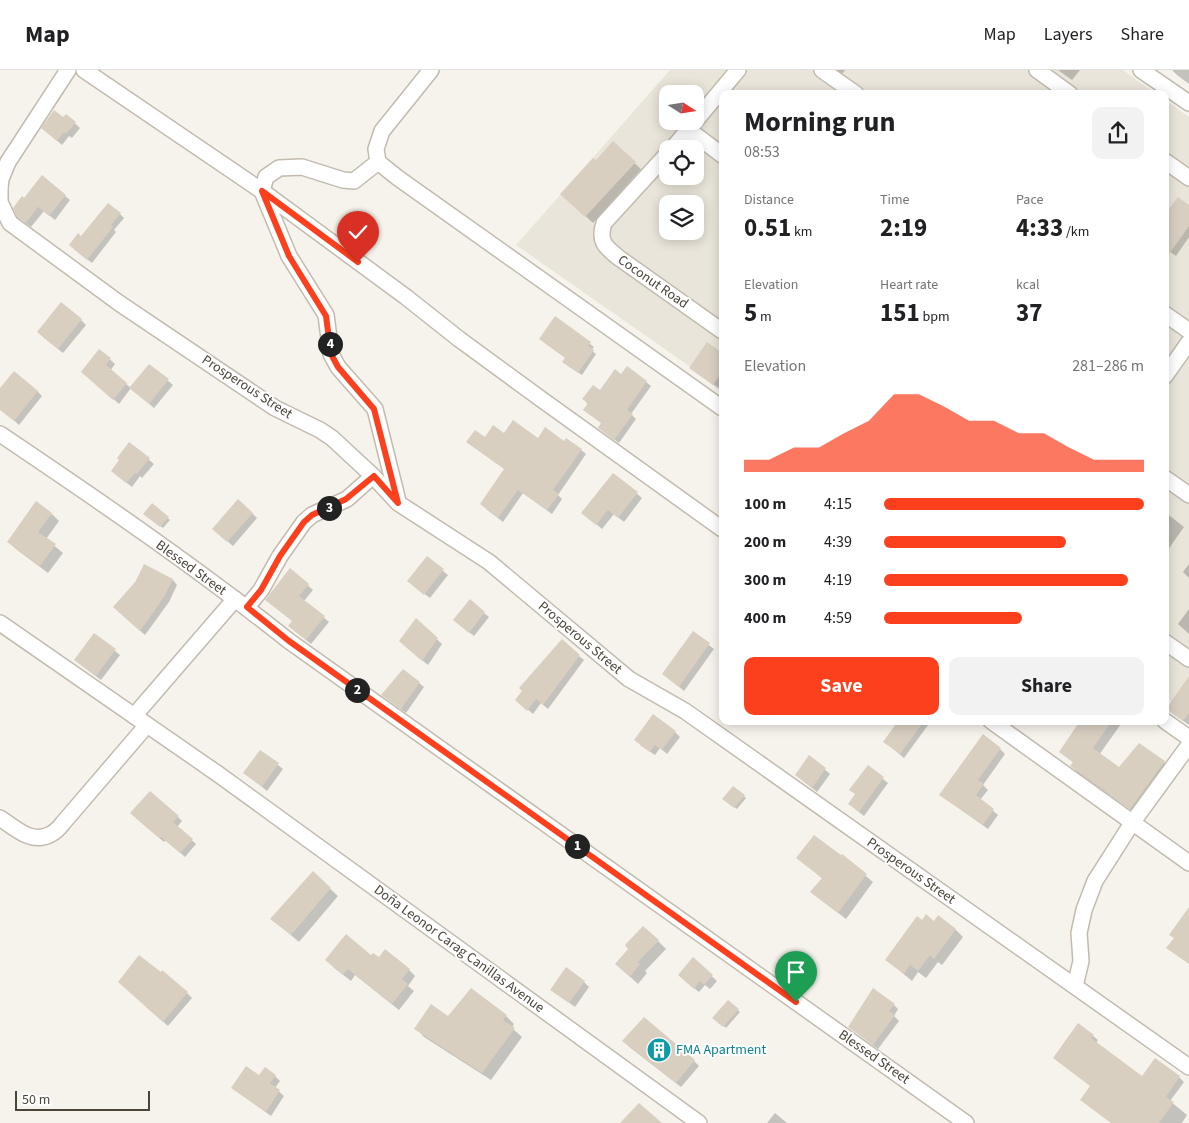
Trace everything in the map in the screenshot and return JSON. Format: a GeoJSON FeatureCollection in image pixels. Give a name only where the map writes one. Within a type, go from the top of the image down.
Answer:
{"type":"FeatureCollection","features":[{"type":"Feature","properties":{"kind":"street","name":"Prosperous Street"},"geometry":{"type":"LineString","coordinates":[[68,70],[8,162],[1,178],[0,202],[10,223],[120,303],[267,402],[289,416],[320,430],[332,438],[374,476],[398,503],[489,562],[629,679],[685,711],[1189,1067]]}},
{"type":"Feature","properties":{"kind":"street"},"geometry":{"type":"LineString","coordinates":[[84,70],[262,191],[540,399],[719,527]]}},
{"type":"Feature","properties":{"kind":"street"},"geometry":{"type":"LineString","coordinates":[[431,70],[382,131],[376,149],[378,162],[406,184],[719,406]]}},
{"type":"Feature","properties":{"kind":"street"},"geometry":{"type":"LineString","coordinates":[[722,90],[738,70]]}},
{"type":"Feature","properties":{"kind":"street"},"geometry":{"type":"LineString","coordinates":[[822,70],[850,90]]}},
{"type":"Feature","properties":{"kind":"street"},"geometry":{"type":"LineString","coordinates":[[1037,70],[1064,90]]}},
{"type":"Feature","properties":{"kind":"street"},"geometry":{"type":"LineString","coordinates":[[1142,70],[1189,103]]}},
{"type":"Feature","properties":{"kind":"street"},"geometry":{"type":"LineString","coordinates":[[704,112],[719,93]]}},
{"type":"Feature","properties":{"kind":"street"},"geometry":{"type":"LineString","coordinates":[[680,140],[689,130],[719,153]]}},
{"type":"Feature","properties":{"kind":"street"},"geometry":{"type":"LineString","coordinates":[[378,162],[354,181],[343,180],[302,167],[279,168],[266,177],[262,191],[289,256],[326,316],[331,354],[338,367],[374,409],[398,503]]}},
{"type":"Feature","properties":{"kind":"street","name":"Coconut Road"},"geometry":{"type":"LineString","coordinates":[[659,163],[604,223],[601,236],[606,247],[611,251],[719,329]]}},
{"type":"Feature","properties":{"kind":"street"},"geometry":{"type":"LineString","coordinates":[[1169,164],[1189,178]]}},
{"type":"Feature","properties":{"kind":"street"},"geometry":{"type":"LineString","coordinates":[[1169,317],[1189,331]]}},
{"type":"Feature","properties":{"kind":"street"},"geometry":{"type":"LineString","coordinates":[[1169,370],[1189,342]]}},
{"type":"Feature","properties":{"kind":"street","name":"Blessed Street"},"geometry":{"type":"LineString","coordinates":[[0,434],[81,488],[241,603],[297,646],[966,1123]]}},
{"type":"Feature","properties":{"kind":"street"},"geometry":{"type":"LineString","coordinates":[[0,818],[25,836],[36,838],[51,834],[64,823],[140,720],[241,603],[261,590],[280,556],[304,522],[312,515],[346,499],[374,476]]}},
{"type":"Feature","properties":{"kind":"street"},"geometry":{"type":"LineString","coordinates":[[1169,481],[1189,495]]}},
{"type":"Feature","properties":{"kind":"street","name":"Doña Leonor Carag Canillas Avenue"},"geometry":{"type":"LineString","coordinates":[[0,623],[218,774],[699,1123]]}},
{"type":"Feature","properties":{"kind":"street"},"geometry":{"type":"LineString","coordinates":[[1169,645],[1189,659]]}},
{"type":"Feature","properties":{"kind":"street"},"geometry":{"type":"LineString","coordinates":[[1169,724],[1189,738]]}},
{"type":"Feature","properties":{"kind":"street"},"geometry":{"type":"LineString","coordinates":[[997,725],[1189,863]]}},
{"type":"Feature","properties":{"kind":"street"},"geometry":{"type":"LineString","coordinates":[[1075,986],[1080,961],[1079,933],[1084,910],[1095,881],[1132,823],[1189,745]]}},
{"type":"Feature","properties":{"kind":"shaded area"},"geometry":{"type":"Polygon","coordinates":[[[670,70],[1123,70],[1150,90],[719,90],[719,387],[516,245],[670,70]]]}},
{"type":"Feature","properties":{"kind":"shaded area"},"geometry":{"type":"Polygon","coordinates":[[[1169,103],[1189,117],[1189,713],[1169,700],[1169,103]]]}},
{"type":"Feature","properties":{"kind":"building"},"geometry":{"type":"Polygon","coordinates":[[[54,110],[63,117],[66,114],[76,122],[57,141],[41,128],[54,110]]]}},
{"type":"Feature","properties":{"kind":"building"},"geometry":{"type":"Polygon","coordinates":[[[613,141],[636,162],[585,217],[560,194],[593,158],[596,160],[613,141]]]}},
{"type":"Feature","properties":{"kind":"building"},"geometry":{"type":"Polygon","coordinates":[[[42,175],[66,195],[49,216],[38,207],[26,223],[17,217],[13,208],[22,196],[24,198],[42,175]]]}},
{"type":"Feature","properties":{"kind":"building"},"geometry":{"type":"Polygon","coordinates":[[[1178,197],[1189,205],[1189,226],[1169,254],[1169,209],[1178,197]]]}},
{"type":"Feature","properties":{"kind":"building"},"geometry":{"type":"Polygon","coordinates":[[[108,203],[121,213],[111,225],[113,227],[87,260],[69,245],[78,233],[81,236],[108,203]]]}},
{"type":"Feature","properties":{"kind":"building"},"geometry":{"type":"Polygon","coordinates":[[[61,302],[82,319],[58,349],[37,332],[61,302]]]}},
{"type":"Feature","properties":{"kind":"building"},"geometry":{"type":"Polygon","coordinates":[[[555,316],[591,342],[588,346],[594,350],[578,373],[562,362],[565,358],[539,339],[555,316]]]}},
{"type":"Feature","properties":{"kind":"building"},"geometry":{"type":"Polygon","coordinates":[[[707,342],[719,351],[719,376],[713,385],[689,368],[707,342]]]}},
{"type":"Feature","properties":{"kind":"building"},"geometry":{"type":"Polygon","coordinates":[[[99,349],[111,358],[106,365],[127,383],[113,400],[81,372],[99,349]]]}},
{"type":"Feature","properties":{"kind":"building"},"geometry":{"type":"Polygon","coordinates":[[[149,364],[169,379],[149,404],[129,388],[149,364]]]}},
{"type":"Feature","properties":{"kind":"building"},"geometry":{"type":"Polygon","coordinates":[[[627,366],[647,381],[627,410],[633,414],[614,440],[598,428],[601,423],[583,410],[588,403],[582,399],[593,385],[600,390],[615,369],[621,374],[627,366]]]}},
{"type":"Feature","properties":{"kind":"building"},"geometry":{"type":"Polygon","coordinates":[[[14,371],[38,391],[14,421],[0,410],[0,388],[14,371]]]}},
{"type":"Feature","properties":{"kind":"building"},"geometry":{"type":"Polygon","coordinates":[[[513,420],[538,438],[545,427],[564,441],[566,438],[582,449],[553,490],[559,494],[547,510],[518,490],[498,518],[480,504],[504,469],[466,442],[475,430],[485,437],[493,425],[504,433],[513,420]]]}},
{"type":"Feature","properties":{"kind":"building"},"geometry":{"type":"Polygon","coordinates":[[[129,442],[150,458],[137,474],[135,473],[126,483],[111,471],[119,460],[117,458],[129,442]]]}},
{"type":"Feature","properties":{"kind":"building"},"geometry":{"type":"Polygon","coordinates":[[[613,473],[638,492],[618,518],[608,510],[596,525],[581,513],[613,473]]]}},
{"type":"Feature","properties":{"kind":"building"},"geometry":{"type":"Polygon","coordinates":[[[238,499],[253,513],[227,542],[212,529],[238,499]]]}},
{"type":"Feature","properties":{"kind":"building"},"geometry":{"type":"Polygon","coordinates":[[[36,501],[52,513],[38,532],[56,544],[40,566],[7,542],[36,501]]]}},
{"type":"Feature","properties":{"kind":"building"},"geometry":{"type":"Polygon","coordinates":[[[152,503],[169,517],[160,527],[143,514],[152,503]]]}},
{"type":"Feature","properties":{"kind":"building"},"geometry":{"type":"Polygon","coordinates":[[[427,556],[444,569],[424,595],[407,581],[427,556]]]}},
{"type":"Feature","properties":{"kind":"building"},"geometry":{"type":"Polygon","coordinates":[[[144,564],[173,579],[164,597],[140,631],[113,607],[136,581],[144,564]]]}},
{"type":"Feature","properties":{"kind":"building"},"geometry":{"type":"Polygon","coordinates":[[[290,568],[309,584],[299,596],[325,616],[306,640],[288,626],[292,621],[265,600],[290,568]]]}},
{"type":"Feature","properties":{"kind":"building"},"geometry":{"type":"Polygon","coordinates":[[[470,599],[485,612],[469,633],[453,620],[470,599]]]}},
{"type":"Feature","properties":{"kind":"building"},"geometry":{"type":"Polygon","coordinates":[[[416,618],[438,638],[422,661],[399,641],[416,618]]]}},
{"type":"Feature","properties":{"kind":"building"},"geometry":{"type":"Polygon","coordinates":[[[693,631],[710,643],[679,687],[662,674],[693,631]]]}},
{"type":"Feature","properties":{"kind":"building"},"geometry":{"type":"Polygon","coordinates":[[[94,633],[116,649],[96,676],[74,660],[94,633]]]}},
{"type":"Feature","properties":{"kind":"building"},"geometry":{"type":"Polygon","coordinates":[[[562,639],[580,655],[543,705],[536,699],[527,711],[515,700],[522,691],[519,688],[562,639]]]}},
{"type":"Feature","properties":{"kind":"building"},"geometry":{"type":"Polygon","coordinates":[[[403,669],[420,682],[401,709],[381,695],[403,669]]]}},
{"type":"Feature","properties":{"kind":"building"},"geometry":{"type":"Polygon","coordinates":[[[1189,676],[1189,713],[1183,721],[1169,711],[1169,705],[1189,676]]]}},
{"type":"Feature","properties":{"kind":"building"},"geometry":{"type":"Polygon","coordinates":[[[653,714],[676,731],[662,750],[655,745],[650,752],[634,740],[653,714]]]}},
{"type":"Feature","properties":{"kind":"building"},"geometry":{"type":"Polygon","coordinates":[[[895,725],[921,725],[900,754],[883,742],[895,725]]]}},
{"type":"Feature","properties":{"kind":"building"},"geometry":{"type":"Polygon","coordinates":[[[1077,725],[1109,725],[1093,748],[1119,767],[1139,743],[1165,761],[1130,809],[1070,766],[1073,762],[1059,752],[1077,725]]]}},
{"type":"Feature","properties":{"kind":"building"},"geometry":{"type":"Polygon","coordinates":[[[983,734],[1001,748],[978,780],[984,784],[976,795],[994,809],[983,825],[939,795],[983,734]]]}},
{"type":"Feature","properties":{"kind":"building"},"geometry":{"type":"Polygon","coordinates":[[[260,750],[279,763],[262,787],[243,773],[260,750]]]}},
{"type":"Feature","properties":{"kind":"building"},"geometry":{"type":"Polygon","coordinates":[[[809,755],[826,768],[812,788],[795,775],[809,755]]]}},
{"type":"Feature","properties":{"kind":"building"},"geometry":{"type":"Polygon","coordinates":[[[868,765],[884,777],[859,812],[848,804],[855,794],[849,790],[868,765]]]}},
{"type":"Feature","properties":{"kind":"building"},"geometry":{"type":"Polygon","coordinates":[[[733,786],[745,795],[734,808],[722,799],[733,786]]]}},
{"type":"Feature","properties":{"kind":"building"},"geometry":{"type":"Polygon","coordinates":[[[150,791],[179,816],[173,822],[193,839],[180,853],[130,813],[150,791]]]}},
{"type":"Feature","properties":{"kind":"building"},"geometry":{"type":"Polygon","coordinates":[[[814,835],[867,874],[838,913],[810,892],[822,878],[796,858],[814,835]]]}},
{"type":"Feature","properties":{"kind":"building"},"geometry":{"type":"Polygon","coordinates":[[[313,871],[331,888],[291,935],[270,919],[313,871]]]}},
{"type":"Feature","properties":{"kind":"building"},"geometry":{"type":"Polygon","coordinates":[[[1189,907],[1189,964],[1166,948],[1174,938],[1169,935],[1189,907]]]}},
{"type":"Feature","properties":{"kind":"building"},"geometry":{"type":"Polygon","coordinates":[[[926,914],[934,921],[938,915],[956,929],[934,959],[930,955],[918,971],[910,965],[904,974],[885,960],[917,916],[922,920],[926,914]]]}},
{"type":"Feature","properties":{"kind":"building"},"geometry":{"type":"Polygon","coordinates":[[[643,926],[659,940],[638,962],[640,964],[630,977],[615,964],[628,949],[625,945],[643,926]]]}},
{"type":"Feature","properties":{"kind":"building"},"geometry":{"type":"Polygon","coordinates":[[[346,934],[371,955],[373,953],[379,957],[385,949],[410,969],[402,979],[408,984],[392,1004],[348,969],[343,975],[325,960],[346,934]]]}},
{"type":"Feature","properties":{"kind":"building"},"geometry":{"type":"Polygon","coordinates":[[[139,955],[161,972],[162,970],[188,992],[163,1022],[118,982],[139,955]]]}},
{"type":"Feature","properties":{"kind":"building"},"geometry":{"type":"Polygon","coordinates":[[[693,957],[713,975],[704,985],[700,981],[694,989],[678,975],[693,957]]]}},
{"type":"Feature","properties":{"kind":"building"},"geometry":{"type":"Polygon","coordinates":[[[566,967],[585,981],[569,1003],[550,990],[566,967]]]}},
{"type":"Feature","properties":{"kind":"building"},"geometry":{"type":"Polygon","coordinates":[[[471,988],[507,1015],[503,1020],[515,1028],[482,1073],[414,1029],[431,1004],[448,1016],[471,988]]]}},
{"type":"Feature","properties":{"kind":"building"},"geometry":{"type":"Polygon","coordinates":[[[873,988],[895,1004],[889,1011],[895,1015],[873,1045],[848,1027],[873,988]]]}},
{"type":"Feature","properties":{"kind":"building"},"geometry":{"type":"Polygon","coordinates":[[[728,1000],[739,1009],[723,1027],[712,1018],[728,1000]]]}},
{"type":"Feature","properties":{"kind":"building","name":"FMA Apartment"},"geometry":{"type":"Polygon","coordinates":[[[644,1017],[695,1060],[676,1083],[622,1041],[644,1017]]]}},
{"type":"Feature","properties":{"kind":"building"},"geometry":{"type":"Polygon","coordinates":[[[1078,1023],[1094,1035],[1091,1038],[1142,1076],[1155,1058],[1180,1076],[1166,1097],[1174,1102],[1159,1123],[1111,1123],[1080,1100],[1090,1086],[1053,1058],[1078,1023]]]}},
{"type":"Feature","properties":{"kind":"building"},"geometry":{"type":"Polygon","coordinates":[[[246,1066],[259,1075],[265,1067],[276,1075],[270,1083],[280,1090],[266,1112],[231,1088],[246,1066]]]}},
{"type":"Feature","properties":{"kind":"building"},"geometry":{"type":"Polygon","coordinates":[[[639,1103],[662,1123],[620,1123],[639,1103]]]}},
{"type":"Feature","properties":{"kind":"place","name":"FMA Apartment"},"geometry":{"type":"Point","coordinates":[659,1050]}},
{"type":"Feature","properties":{"kind":"route"},"geometry":{"type":"LineString","coordinates":[[358,262],[262,191],[289,256],[326,316],[331,354],[338,367],[374,409],[381,430],[398,503],[374,476],[346,499],[312,515],[304,522],[294,536],[280,556],[261,590],[247,607],[289,641],[796,1002]]}}]}
